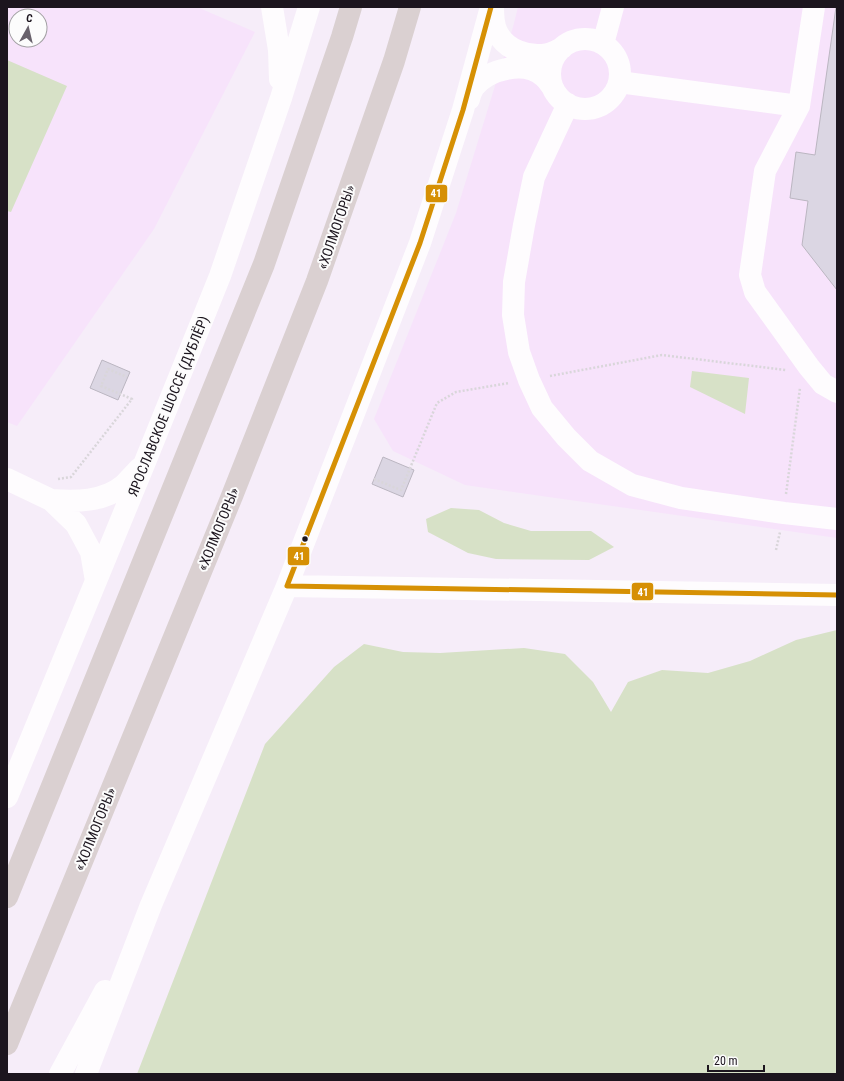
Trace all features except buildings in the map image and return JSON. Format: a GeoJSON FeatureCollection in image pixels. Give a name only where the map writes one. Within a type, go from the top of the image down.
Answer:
{"type":"FeatureCollection","features":[{"type":"Feature","properties":{"kind":"highway"},"geometry":{"type":"LineString","coordinates":[[7,897],[264,264],[351,7]]}},
{"type":"Feature","properties":{"kind":"highway","name":"«ХОЛМОГОРЫ»"},"geometry":{"type":"LineString","coordinates":[[7,1044],[232,496],[317,282],[394,61],[410,7]]}},
{"type":"Feature","properties":{"kind":"street","name":"ЯРОСЛАВСКОЕ ШОССЕ (ДУБЛЁР)"},"geometry":{"type":"LineString","coordinates":[[7,797],[220,276],[309,7]]}},
{"type":"Feature","properties":{"kind":"street"},"geometry":{"type":"LineString","coordinates":[[463,110],[474,87],[489,75],[501,69],[518,68],[532,70],[543,76],[554,88],[559,97],[568,104],[583,109],[599,106],[608,100],[615,92],[619,82],[620,71],[617,60],[611,51],[603,44],[593,40],[572,42],[548,54],[535,55],[514,50],[504,42],[496,31],[492,7]]}},
{"type":"Feature","properties":{"kind":"street"},"geometry":{"type":"LineString","coordinates":[[86,1074],[151,905],[287,586],[420,243],[463,110],[492,7]]}},
{"type":"Feature","properties":{"kind":"street"},"geometry":{"type":"LineString","coordinates":[[603,44],[614,7]]}},
{"type":"Feature","properties":{"kind":"street"},"geometry":{"type":"LineString","coordinates":[[814,7],[799,106],[766,171],[750,275],[755,292],[803,369],[823,384],[837,392]]}},
{"type":"Feature","properties":{"kind":"street"},"geometry":{"type":"LineString","coordinates":[[267,9],[279,50],[280,98]]}},
{"type":"Feature","properties":{"kind":"street"},"geometry":{"type":"LineString","coordinates":[[554,88],[551,77],[551,67],[555,57],[562,48]]}},
{"type":"Feature","properties":{"kind":"street"},"geometry":{"type":"LineString","coordinates":[[619,82],[799,106]]}},
{"type":"Feature","properties":{"kind":"street"},"geometry":{"type":"LineString","coordinates":[[568,104],[534,177],[514,282],[513,315],[519,352],[529,380],[542,408],[566,437],[590,462],[632,485],[681,498],[837,519]]}},
{"type":"Feature","properties":{"kind":"street"},"geometry":{"type":"LineString","coordinates":[[7,478],[53,490],[78,502],[103,497],[123,486],[145,462]]}},
{"type":"Feature","properties":{"kind":"street"},"geometry":{"type":"LineString","coordinates":[[53,490],[76,524],[91,552],[96,580]]}},
{"type":"Feature","properties":{"kind":"street"},"geometry":{"type":"LineString","coordinates":[[287,586],[837,595]]}},
{"type":"Feature","properties":{"kind":"street"},"geometry":{"type":"LineString","coordinates":[[60,1074],[151,905]]}},
{"type":"Feature","properties":{"kind":"path"},"geometry":{"type":"LineString","coordinates":[[374,479],[401,490],[437,403],[456,392],[662,355],[803,369],[784,513],[776,550]]}},
{"type":"Feature","properties":{"kind":"path"},"geometry":{"type":"LineString","coordinates":[[53,490],[71,477],[132,399],[101,386],[108,369],[127,377]]}},
{"type":"Feature","properties":{"kind":"shaded area"},"geometry":{"type":"Polygon","coordinates":[[[7,7],[197,7],[255,32],[154,229],[17,426],[7,422],[7,7]]]}},
{"type":"Feature","properties":{"kind":"shaded area"},"geometry":{"type":"Polygon","coordinates":[[[518,7],[837,7],[837,538],[465,485],[393,451],[374,419],[456,213],[518,7]]]}},
{"type":"Feature","properties":{"kind":"green space"},"geometry":{"type":"Polygon","coordinates":[[[7,60],[67,86],[11,212],[7,211],[7,60]]]}},
{"type":"Feature","properties":{"kind":"green space"},"geometry":{"type":"Polygon","coordinates":[[[692,371],[749,378],[745,414],[690,387],[692,371]]]}},
{"type":"Feature","properties":{"kind":"green space"},"geometry":{"type":"Polygon","coordinates":[[[451,508],[479,510],[504,523],[531,531],[591,531],[614,547],[589,560],[496,559],[468,553],[428,532],[426,519],[451,508]]]}},
{"type":"Feature","properties":{"kind":"green space"},"geometry":{"type":"Polygon","coordinates":[[[837,630],[837,1074],[137,1074],[265,744],[334,667],[364,644],[403,652],[440,653],[524,648],[565,654],[593,682],[611,712],[628,682],[662,670],[708,673],[750,661],[796,640],[837,630]]]}},
{"type":"Feature","properties":{"kind":"transit line","name":"41"},"geometry":{"type":"LineString","coordinates":[[491,7],[463,110],[420,243],[287,586],[837,595]]}}]}
